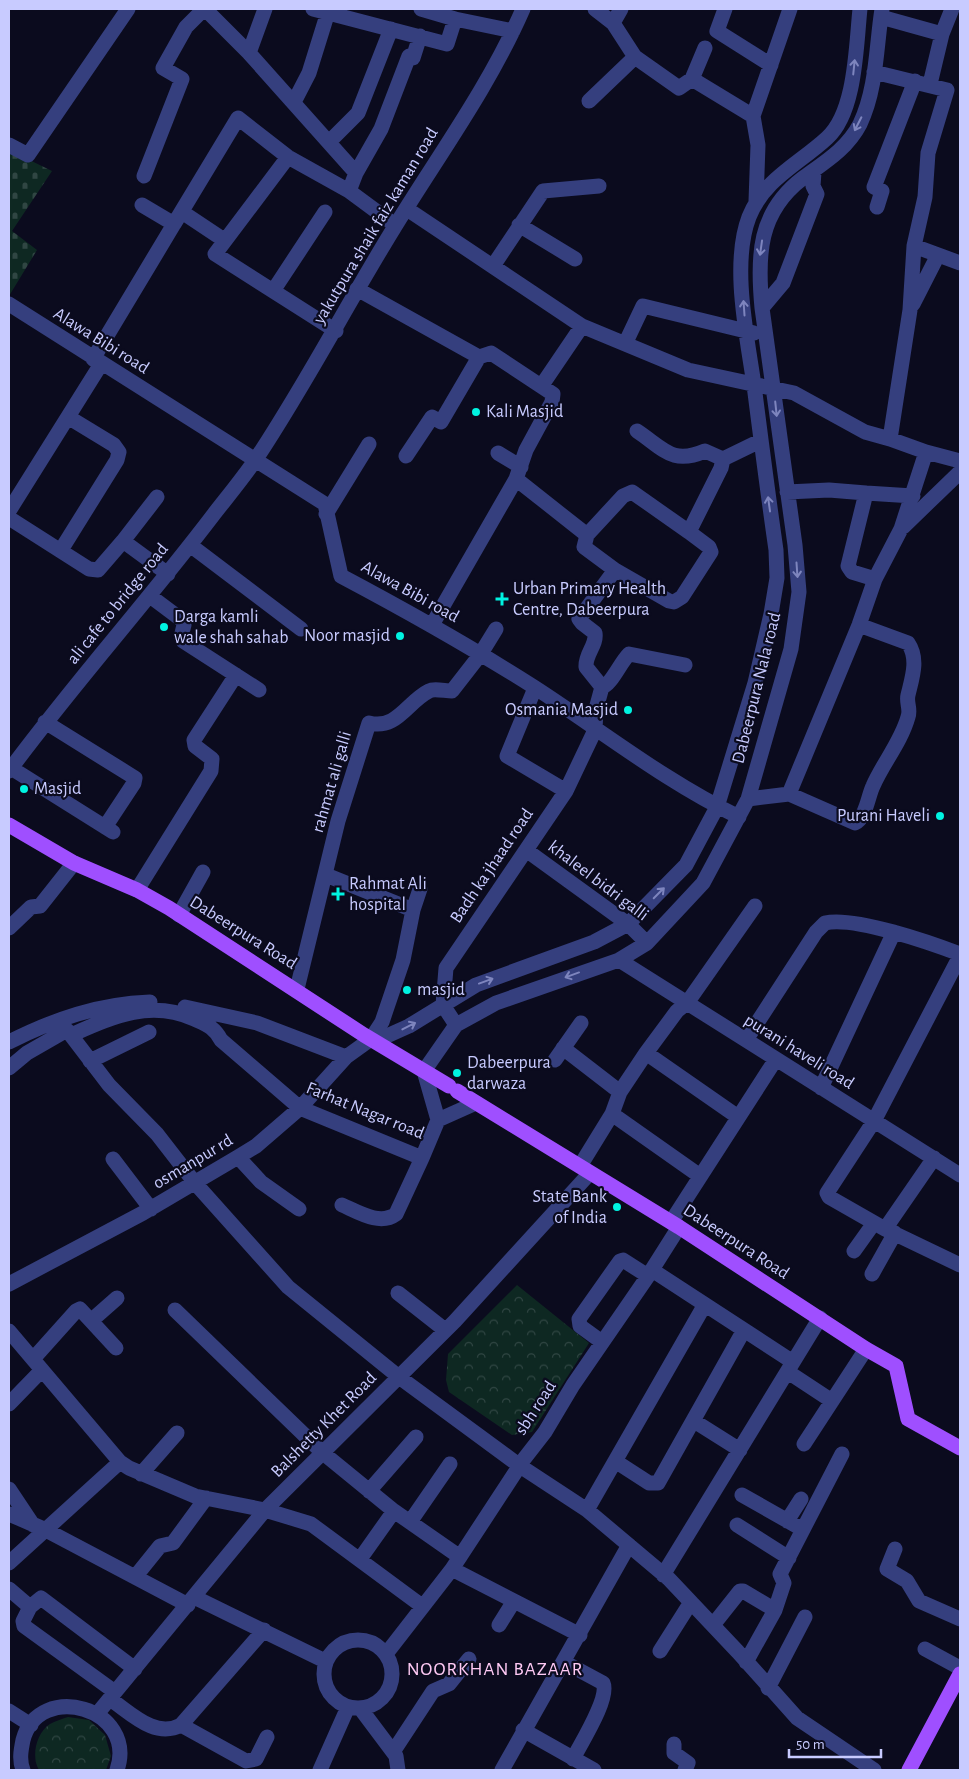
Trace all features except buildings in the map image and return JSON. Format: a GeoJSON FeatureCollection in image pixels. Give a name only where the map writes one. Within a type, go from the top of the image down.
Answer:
{"type":"FeatureCollection","features":[{"type":"Feature","properties":{"kind":"main road","name":"Dabeerpura Road"},"geometry":{"type":"LineString","coordinates":[[9,825],[74,863],[137,890],[179,915],[297,989],[371,1039],[675,1225],[866,1349],[896,1366],[905,1395],[908,1419],[960,1448]]}},
{"type":"Feature","properties":{"kind":"main road"},"geometry":{"type":"LineString","coordinates":[[909,1770],[960,1674]]}},
{"type":"Feature","properties":{"kind":"street"},"geometry":{"type":"LineString","coordinates":[[9,145],[28,155],[128,9]]}},
{"type":"Feature","properties":{"kind":"street"},"geometry":{"type":"LineString","coordinates":[[144,176],[182,79],[163,68],[186,27],[205,9],[249,53],[356,172]]}},
{"type":"Feature","properties":{"kind":"street"},"geometry":{"type":"LineString","coordinates":[[249,53],[265,9]]}},
{"type":"Feature","properties":{"kind":"street"},"geometry":{"type":"LineString","coordinates":[[421,9],[455,19],[513,31]]}},
{"type":"Feature","properties":{"kind":"street","name":"yakutpura shaik faiz kaman road"},"geometry":{"type":"LineString","coordinates":[[255,459],[336,331],[357,289],[395,225],[408,209],[472,105],[523,9]]}},
{"type":"Feature","properties":{"kind":"street"},"geometry":{"type":"LineString","coordinates":[[596,9],[613,23],[635,58],[678,88],[692,79],[705,48]]}},
{"type":"Feature","properties":{"kind":"street"},"geometry":{"type":"LineString","coordinates":[[613,23],[621,9]]}},
{"type":"Feature","properties":{"kind":"street"},"geometry":{"type":"LineString","coordinates":[[725,9],[717,31],[771,64]]}},
{"type":"Feature","properties":{"kind":"street","name":"Dabeerpura Nala road"},"geometry":{"type":"LineString","coordinates":[[371,1039],[390,1035],[409,1026],[476,985],[594,942],[628,924],[686,864],[717,807],[755,683],[771,614],[777,578],[776,550],[746,332],[740,252],[748,219],[756,201],[779,174],[829,137],[840,118],[851,91],[860,9]]}},
{"type":"Feature","properties":{"kind":"street"},"geometry":{"type":"LineString","coordinates":[[877,207],[882,191],[874,186],[922,83],[952,9]]}},
{"type":"Feature","properties":{"kind":"street"},"geometry":{"type":"LineString","coordinates":[[294,102],[309,73],[320,10],[447,44],[455,19]]}},
{"type":"Feature","properties":{"kind":"street"},"geometry":{"type":"LineString","coordinates":[[756,201],[758,146],[754,116],[788,10]]}},
{"type":"Feature","properties":{"kind":"street"},"geometry":{"type":"LineString","coordinates":[[881,13],[942,34]]}},
{"type":"Feature","properties":{"kind":"street","name":"Dabeerpura Nala road"},"geometry":{"type":"LineString","coordinates":[[424,1071],[456,1025],[496,1003],[619,960],[647,944],[703,883],[748,799],[790,649],[799,592],[788,492],[762,308],[759,274],[761,243],[770,215],[789,189],[844,148],[859,124],[869,97],[874,72],[881,13]]}},
{"type":"Feature","properties":{"kind":"street"},"geometry":{"type":"LineString","coordinates":[[329,142],[358,113],[391,29]]}},
{"type":"Feature","properties":{"kind":"street"},"geometry":{"type":"LineString","coordinates":[[349,191],[356,172],[381,129],[409,56],[413,58],[420,36]]}},
{"type":"Feature","properties":{"kind":"street"},"geometry":{"type":"LineString","coordinates":[[588,101],[635,58]]}},
{"type":"Feature","properties":{"kind":"street"},"geometry":{"type":"LineString","coordinates":[[874,72],[947,90],[928,154],[925,197],[914,246],[910,310],[890,439]]}},
{"type":"Feature","properties":{"kind":"street"},"geometry":{"type":"LineString","coordinates":[[692,79],[754,116]]}},
{"type":"Feature","properties":{"kind":"street"},"geometry":{"type":"LineString","coordinates":[[851,91],[869,97]]}},
{"type":"Feature","properties":{"kind":"street"},"geometry":{"type":"LineString","coordinates":[[9,511],[68,417],[178,218],[238,118],[288,158],[349,191],[395,225]]}},
{"type":"Feature","properties":{"kind":"street"},"geometry":{"type":"LineString","coordinates":[[288,158],[215,254],[336,331]]}},
{"type":"Feature","properties":{"kind":"street"},"geometry":{"type":"LineString","coordinates":[[762,308],[783,283],[817,194],[809,174],[794,162]]}},
{"type":"Feature","properties":{"kind":"street"},"geometry":{"type":"LineString","coordinates":[[493,266],[543,191],[599,186]]}},
{"type":"Feature","properties":{"kind":"street"},"geometry":{"type":"LineString","coordinates":[[142,205],[178,218],[224,240]]}},
{"type":"Feature","properties":{"kind":"street"},"geometry":{"type":"LineString","coordinates":[[408,209],[582,326],[688,370],[794,393],[865,432],[960,461]]}},
{"type":"Feature","properties":{"kind":"street"},"geometry":{"type":"LineString","coordinates":[[273,291],[325,212]]}},
{"type":"Feature","properties":{"kind":"street"},"geometry":{"type":"LineString","coordinates":[[519,225],[575,259]]}},
{"type":"Feature","properties":{"kind":"street"},"geometry":{"type":"LineString","coordinates":[[914,246],[960,263]]}},
{"type":"Feature","properties":{"kind":"street"},"geometry":{"type":"LineString","coordinates":[[910,310],[938,255]]}},
{"type":"Feature","properties":{"kind":"street"},"geometry":{"type":"LineString","coordinates":[[357,289],[479,357]]}},
{"type":"Feature","properties":{"kind":"street","name":"Alawa Bibi road"},"geometry":{"type":"LineString","coordinates":[[9,304],[97,362],[325,504],[341,576],[432,625],[535,688],[595,730],[717,807],[739,817]]}},
{"type":"Feature","properties":{"kind":"street"},"geometry":{"type":"LineString","coordinates":[[625,344],[643,306],[765,335]]}},
{"type":"Feature","properties":{"kind":"street"},"geometry":{"type":"LineString","coordinates":[[542,385],[582,326]]}},
{"type":"Feature","properties":{"kind":"street"},"geometry":{"type":"LineString","coordinates":[[406,456],[432,417],[441,422],[479,357],[491,353],[553,394],[554,398],[526,450],[519,473],[432,625]]}},
{"type":"Feature","properties":{"kind":"street"},"geometry":{"type":"LineString","coordinates":[[61,550],[117,460],[119,452],[114,445],[68,417]]}},
{"type":"Feature","properties":{"kind":"street"},"geometry":{"type":"LineString","coordinates":[[637,431],[674,456],[688,457],[705,451],[723,459]]}},
{"type":"Feature","properties":{"kind":"street"},"geometry":{"type":"LineString","coordinates":[[690,532],[721,468],[723,459],[734,451],[760,441]]}},
{"type":"Feature","properties":{"kind":"street"},"geometry":{"type":"LineString","coordinates":[[326,514],[369,444]]}},
{"type":"Feature","properties":{"kind":"street"},"geometry":{"type":"LineString","coordinates":[[788,794],[859,625],[875,579],[901,529],[926,452]]}},
{"type":"Feature","properties":{"kind":"street"},"geometry":{"type":"LineString","coordinates":[[498,454],[587,535]]}},
{"type":"Feature","properties":{"kind":"street","name":"ali cafe to bridge road"},"geometry":{"type":"LineString","coordinates":[[10,769],[45,722],[168,574],[255,459]]}},
{"type":"Feature","properties":{"kind":"street"},"geometry":{"type":"LineString","coordinates":[[901,529],[960,472]]}},
{"type":"Feature","properties":{"kind":"street"},"geometry":{"type":"LineString","coordinates":[[788,492],[829,490],[913,496]]}},
{"type":"Feature","properties":{"kind":"street"},"geometry":{"type":"LineString","coordinates":[[632,492],[690,532],[711,549],[711,552],[679,600],[674,602],[664,599],[615,570],[584,547],[587,535],[623,496],[632,492]]}},
{"type":"Feature","properties":{"kind":"street"},"geometry":{"type":"LineString","coordinates":[[866,493],[848,566],[852,572],[875,579]]}},
{"type":"Feature","properties":{"kind":"street"},"geometry":{"type":"LineString","coordinates":[[9,518],[61,550],[89,570],[95,571],[124,540],[157,497]]}},
{"type":"Feature","properties":{"kind":"street"},"geometry":{"type":"LineString","coordinates":[[124,540],[168,574]]}},
{"type":"Feature","properties":{"kind":"street"},"geometry":{"type":"LineString","coordinates":[[190,545],[301,629]]}},
{"type":"Feature","properties":{"kind":"street"},"geometry":{"type":"LineString","coordinates":[[602,687],[586,667],[587,657],[595,641],[595,633],[579,619],[615,570]]}},
{"type":"Feature","properties":{"kind":"street"},"geometry":{"type":"LineString","coordinates":[[150,596],[184,622],[181,637],[183,640],[259,690]]}},
{"type":"Feature","properties":{"kind":"street"},"geometry":{"type":"LineString","coordinates":[[771,614],[796,618]]}},
{"type":"Feature","properties":{"kind":"street"},"geometry":{"type":"LineString","coordinates":[[748,799],[788,794],[855,823],[859,821],[873,786],[906,725],[910,708],[907,698],[914,670],[911,648],[908,643],[859,625]]}},
{"type":"Feature","properties":{"kind":"street"},"geometry":{"type":"LineString","coordinates":[[480,655],[496,629]]}},
{"type":"Feature","properties":{"kind":"street"},"geometry":{"type":"LineString","coordinates":[[595,730],[596,709],[602,687],[611,682],[620,664],[629,654],[685,665]]}},
{"type":"Feature","properties":{"kind":"street","name":"rahmat ali galli"},"geometry":{"type":"LineString","coordinates":[[297,989],[338,821],[369,723],[379,726],[396,719],[417,699],[431,690],[452,691],[480,655]]}},
{"type":"Feature","properties":{"kind":"street"},"geometry":{"type":"LineString","coordinates":[[137,890],[211,771],[212,759],[195,746],[194,740],[236,675]]}},
{"type":"Feature","properties":{"kind":"street"},"geometry":{"type":"LineString","coordinates":[[535,688],[507,756],[566,791]]}},
{"type":"Feature","properties":{"kind":"street"},"geometry":{"type":"LineString","coordinates":[[10,769],[109,829],[135,778],[45,722]]}},
{"type":"Feature","properties":{"kind":"street","name":"Badh ka jhaad road"},"geometry":{"type":"LineString","coordinates":[[443,1005],[446,968],[566,791],[595,730]]}},
{"type":"Feature","properties":{"kind":"street","name":"khaleel bidri galli"},"geometry":{"type":"LineString","coordinates":[[526,850],[628,924],[647,944]]}},
{"type":"Feature","properties":{"kind":"street"},"geometry":{"type":"LineString","coordinates":[[9,928],[31,907],[40,906],[74,863]]}},
{"type":"Feature","properties":{"kind":"street"},"geometry":{"type":"LineString","coordinates":[[179,915],[203,872]]}},
{"type":"Feature","properties":{"kind":"street"},"geometry":{"type":"LineString","coordinates":[[326,875],[414,910]]}},
{"type":"Feature","properties":{"kind":"street"},"geometry":{"type":"LineString","coordinates":[[371,1039],[382,1022],[403,960],[420,889]]}},
{"type":"Feature","properties":{"kind":"street","name":"Balshetty Khet Road"},"geometry":{"type":"LineString","coordinates":[[97,1714],[265,1510],[445,1330],[585,1169],[612,1114],[620,1092],[677,1011],[687,1003],[755,906]]}},
{"type":"Feature","properties":{"kind":"street"},"geometry":{"type":"LineString","coordinates":[[746,1040],[819,928],[825,923],[839,922],[894,932],[960,955],[874,1121],[827,1193],[829,1197],[885,1228],[960,1265]]}},
{"type":"Feature","properties":{"kind":"street"},"geometry":{"type":"LineString","coordinates":[[821,1088],[894,932]]}},
{"type":"Feature","properties":{"kind":"street","name":"purani haveli road"},"geometry":{"type":"LineString","coordinates":[[619,960],[960,1175]]}},
{"type":"Feature","properties":{"kind":"street"},"geometry":{"type":"LineString","coordinates":[[9,1042],[50,1022],[119,1003],[164,1001],[257,1023],[346,1056]]}},
{"type":"Feature","properties":{"kind":"street"},"geometry":{"type":"LineString","coordinates":[[443,1005],[456,1025]]}},
{"type":"Feature","properties":{"kind":"street","name":"Farhat Nagar road"},"geometry":{"type":"LineString","coordinates":[[71,1035],[106,1019],[151,1008],[185,1014],[214,1028],[220,1040],[300,1108],[422,1158],[438,1120],[476,1103]]}},
{"type":"Feature","properties":{"kind":"street"},"geometry":{"type":"LineString","coordinates":[[581,1024],[559,1054],[620,1092]]}},
{"type":"Feature","properties":{"kind":"street"},"geometry":{"type":"LineString","coordinates":[[9,1068],[27,1053],[67,1030],[109,1086],[157,1134],[195,1183],[288,1287],[399,1377],[520,1466],[587,1510],[663,1575],[713,1625],[797,1718],[874,1770]]}},
{"type":"Feature","properties":{"kind":"street"},"geometry":{"type":"LineString","coordinates":[[90,1061],[149,1032]]}},
{"type":"Feature","properties":{"kind":"street","name":"osmanpur rd"},"geometry":{"type":"LineString","coordinates":[[9,1284],[151,1208],[256,1146],[300,1108],[346,1056],[371,1039]]}},
{"type":"Feature","properties":{"kind":"street"},"geometry":{"type":"LineString","coordinates":[[646,1053],[738,1117]]}},
{"type":"Feature","properties":{"kind":"street","name":"sbh road"},"geometry":{"type":"LineString","coordinates":[[386,1654],[456,1563],[520,1466],[545,1432],[573,1385],[650,1273],[700,1176],[776,1059]]}},
{"type":"Feature","properties":{"kind":"street"},"geometry":{"type":"LineString","coordinates":[[424,1071],[438,1120]]}},
{"type":"Feature","properties":{"kind":"street"},"geometry":{"type":"LineString","coordinates":[[612,1114],[700,1176]]}},
{"type":"Feature","properties":{"kind":"street"},"geometry":{"type":"LineString","coordinates":[[238,1157],[261,1182],[299,1209]]}},
{"type":"Feature","properties":{"kind":"street"},"geometry":{"type":"LineString","coordinates":[[342,1206],[376,1218],[391,1217],[396,1214],[422,1158]]}},
{"type":"Feature","properties":{"kind":"street"},"geometry":{"type":"LineString","coordinates":[[854,1251],[885,1228],[934,1158]]}},
{"type":"Feature","properties":{"kind":"street"},"geometry":{"type":"LineString","coordinates":[[113,1159],[151,1208]]}},
{"type":"Feature","properties":{"kind":"street"},"geometry":{"type":"LineString","coordinates":[[872,1274],[885,1228]]}},
{"type":"Feature","properties":{"kind":"street"},"geometry":{"type":"LineString","coordinates":[[602,1342],[580,1326],[579,1318],[620,1260],[650,1273],[744,1330],[832,1400]]}},
{"type":"Feature","properties":{"kind":"street"},"geometry":{"type":"LineString","coordinates":[[398,1293],[445,1330]]}},
{"type":"Feature","properties":{"kind":"street"},"geometry":{"type":"LineString","coordinates":[[92,1320],[117,1298]]}},
{"type":"Feature","properties":{"kind":"street"},"geometry":{"type":"LineString","coordinates":[[587,1510],[704,1306]]}},
{"type":"Feature","properties":{"kind":"street"},"geometry":{"type":"LineString","coordinates":[[9,1404],[76,1311],[80,1309],[84,1311],[116,1348]]}},
{"type":"Feature","properties":{"kind":"street"},"geometry":{"type":"LineString","coordinates":[[175,1310],[323,1453],[410,1522],[456,1563],[514,1601],[580,1635]]}},
{"type":"Feature","properties":{"kind":"street"},"geometry":{"type":"LineString","coordinates":[[663,1575],[820,1318]]}},
{"type":"Feature","properties":{"kind":"street"},"geometry":{"type":"LineString","coordinates":[[615,1462],[649,1483],[658,1484],[744,1330]]}},
{"type":"Feature","properties":{"kind":"street"},"geometry":{"type":"LineString","coordinates":[[9,1331],[120,1462],[142,1474],[206,1498],[265,1510],[311,1524],[360,1558],[422,1606]]}},
{"type":"Feature","properties":{"kind":"street"},"geometry":{"type":"LineString","coordinates":[[804,1444],[866,1349]]}},
{"type":"Feature","properties":{"kind":"street"},"geometry":{"type":"LineString","coordinates":[[694,1421],[740,1450]]}},
{"type":"Feature","properties":{"kind":"street"},"geometry":{"type":"LineString","coordinates":[[142,1474],[178,1433]]}},
{"type":"Feature","properties":{"kind":"street"},"geometry":{"type":"LineString","coordinates":[[369,1491],[416,1437]]}},
{"type":"Feature","properties":{"kind":"street"},"geometry":{"type":"LineString","coordinates":[[746,1662],[774,1610],[784,1583],[780,1574],[842,1454]]}},
{"type":"Feature","properties":{"kind":"street"},"geometry":{"type":"LineString","coordinates":[[9,1563],[40,1528],[120,1462]]}},
{"type":"Feature","properties":{"kind":"street"},"geometry":{"type":"LineString","coordinates":[[410,1522],[450,1464]]}},
{"type":"Feature","properties":{"kind":"street"},"geometry":{"type":"LineString","coordinates":[[9,1489],[40,1528]]}},
{"type":"Feature","properties":{"kind":"street"},"geometry":{"type":"LineString","coordinates":[[742,1494],[802,1529]]}},
{"type":"Feature","properties":{"kind":"street"},"geometry":{"type":"LineString","coordinates":[[135,1577],[160,1546],[173,1543],[206,1498]]}},
{"type":"Feature","properties":{"kind":"street"},"geometry":{"type":"LineString","coordinates":[[787,1521],[801,1499]]}},
{"type":"Feature","properties":{"kind":"street"},"geometry":{"type":"LineString","coordinates":[[360,1558],[394,1511]]}},
{"type":"Feature","properties":{"kind":"street"},"geometry":{"type":"LineString","coordinates":[[9,1514],[135,1577],[264,1630],[325,1661]]}},
{"type":"Feature","properties":{"kind":"street"},"geometry":{"type":"LineString","coordinates":[[737,1525],[789,1558]]}},
{"type":"Feature","properties":{"kind":"street"},"geometry":{"type":"LineString","coordinates":[[502,1770],[523,1730],[580,1635],[629,1545]]}},
{"type":"Feature","properties":{"kind":"street"},"geometry":{"type":"LineString","coordinates":[[895,1549],[887,1569],[907,1581],[919,1601],[960,1618]]}},
{"type":"Feature","properties":{"kind":"street"},"geometry":{"type":"LineString","coordinates":[[9,1589],[30,1606]]}},
{"type":"Feature","properties":{"kind":"street"},"geometry":{"type":"LineString","coordinates":[[713,1625],[740,1591],[774,1610]]}},
{"type":"Feature","properties":{"kind":"street"},"geometry":{"type":"LineString","coordinates":[[134,1669],[41,1598],[30,1606],[23,1621],[24,1626],[159,1730],[173,1729],[181,1725],[264,1630]]}},
{"type":"Feature","properties":{"kind":"street"},"geometry":{"type":"LineString","coordinates":[[499,1625],[514,1601]]}},
{"type":"Feature","properties":{"kind":"street"},"geometry":{"type":"LineString","coordinates":[[660,1651],[690,1602]]}},
{"type":"Feature","properties":{"kind":"street"},"geometry":{"type":"LineString","coordinates":[[768,1688],[806,1618]]}},
{"type":"Feature","properties":{"kind":"street"},"geometry":{"type":"LineString","coordinates":[[354,1708],[376,1704],[387,1693],[392,1673],[386,1654],[372,1642],[354,1640],[337,1646],[325,1661],[324,1680],[332,1697],[354,1708],[393,1752],[396,1756],[398,1770]]}},
{"type":"Feature","properties":{"kind":"street"},"geometry":{"type":"LineString","coordinates":[[925,1649],[960,1668]]}},
{"type":"Feature","properties":{"kind":"street"},"geometry":{"type":"LineString","coordinates":[[393,1752],[432,1691],[449,1684],[469,1659]]}},
{"type":"Feature","properties":{"kind":"street"},"geometry":{"type":"LineString","coordinates":[[564,1662],[603,1683],[605,1687],[604,1698],[573,1759]]}},
{"type":"Feature","properties":{"kind":"street"},"geometry":{"type":"LineString","coordinates":[[23,1770],[20,1751],[24,1736],[31,1725],[42,1714],[54,1709],[70,1706],[84,1708],[97,1714],[110,1725],[118,1744],[119,1764],[117,1770]]}},
{"type":"Feature","properties":{"kind":"street"},"geometry":{"type":"LineString","coordinates":[[320,1770],[354,1708]]}},
{"type":"Feature","properties":{"kind":"street"},"geometry":{"type":"LineString","coordinates":[[9,1711],[31,1725]]}},
{"type":"Feature","properties":{"kind":"street"},"geometry":{"type":"LineString","coordinates":[[181,1725],[246,1761],[256,1759],[267,1737]]}},
{"type":"Feature","properties":{"kind":"street"},"geometry":{"type":"LineString","coordinates":[[523,1730],[594,1770]]}},
{"type":"Feature","properties":{"kind":"street"},"geometry":{"type":"LineString","coordinates":[[674,1744],[674,1754],[688,1763],[686,1770]]}},
{"type":"Feature","properties":{"kind":"green space"},"geometry":{"type":"Polygon","coordinates":[[[9,150],[52,171],[12,231],[37,250],[9,296],[9,150]]]}},
{"type":"Feature","properties":{"kind":"green space"},"geometry":{"type":"Polygon","coordinates":[[[517,1285],[589,1343],[532,1432],[512,1435],[449,1392],[446,1380],[448,1354],[517,1285]]]}},
{"type":"Feature","properties":{"kind":"green space"},"geometry":{"type":"Polygon","coordinates":[[[68,1717],[89,1720],[105,1735],[111,1756],[106,1770],[39,1770],[35,1759],[35,1752],[41,1733],[50,1724],[68,1717]]]}},
{"type":"Feature","properties":{"kind":"place","name":"Kali Masjid"},"geometry":{"type":"Point","coordinates":[476,412]}},
{"type":"Feature","properties":{"kind":"place","name":"Urban Primary Health Centre, Dabeerpura"},"geometry":{"type":"Point","coordinates":[502,599]}},
{"type":"Feature","properties":{"kind":"place","name":"Darga kamli wale shah sahab"},"geometry":{"type":"Point","coordinates":[164,627]}},
{"type":"Feature","properties":{"kind":"place","name":"Noor masjid"},"geometry":{"type":"Point","coordinates":[400,636]}},
{"type":"Feature","properties":{"kind":"place","name":"Osmania Masjid"},"geometry":{"type":"Point","coordinates":[628,710]}},
{"type":"Feature","properties":{"kind":"place","name":"Masjid"},"geometry":{"type":"Point","coordinates":[24,789]}},
{"type":"Feature","properties":{"kind":"place","name":"Purani Haveli"},"geometry":{"type":"Point","coordinates":[940,816]}},
{"type":"Feature","properties":{"kind":"place","name":"Rahmat Ali hospital"},"geometry":{"type":"Point","coordinates":[338,894]}},
{"type":"Feature","properties":{"kind":"place","name":"masjid"},"geometry":{"type":"Point","coordinates":[407,990]}},
{"type":"Feature","properties":{"kind":"place","name":"Dabeerpura darwaza"},"geometry":{"type":"Point","coordinates":[457,1073]}},
{"type":"Feature","properties":{"kind":"place","name":"State Bank of India"},"geometry":{"type":"Point","coordinates":[617,1207]}},
{"type":"Feature","properties":{"kind":"district","name":"NOORKHAN BAZAAR"},"geometry":{"type":"Point","coordinates":[495,1669]}}]}
